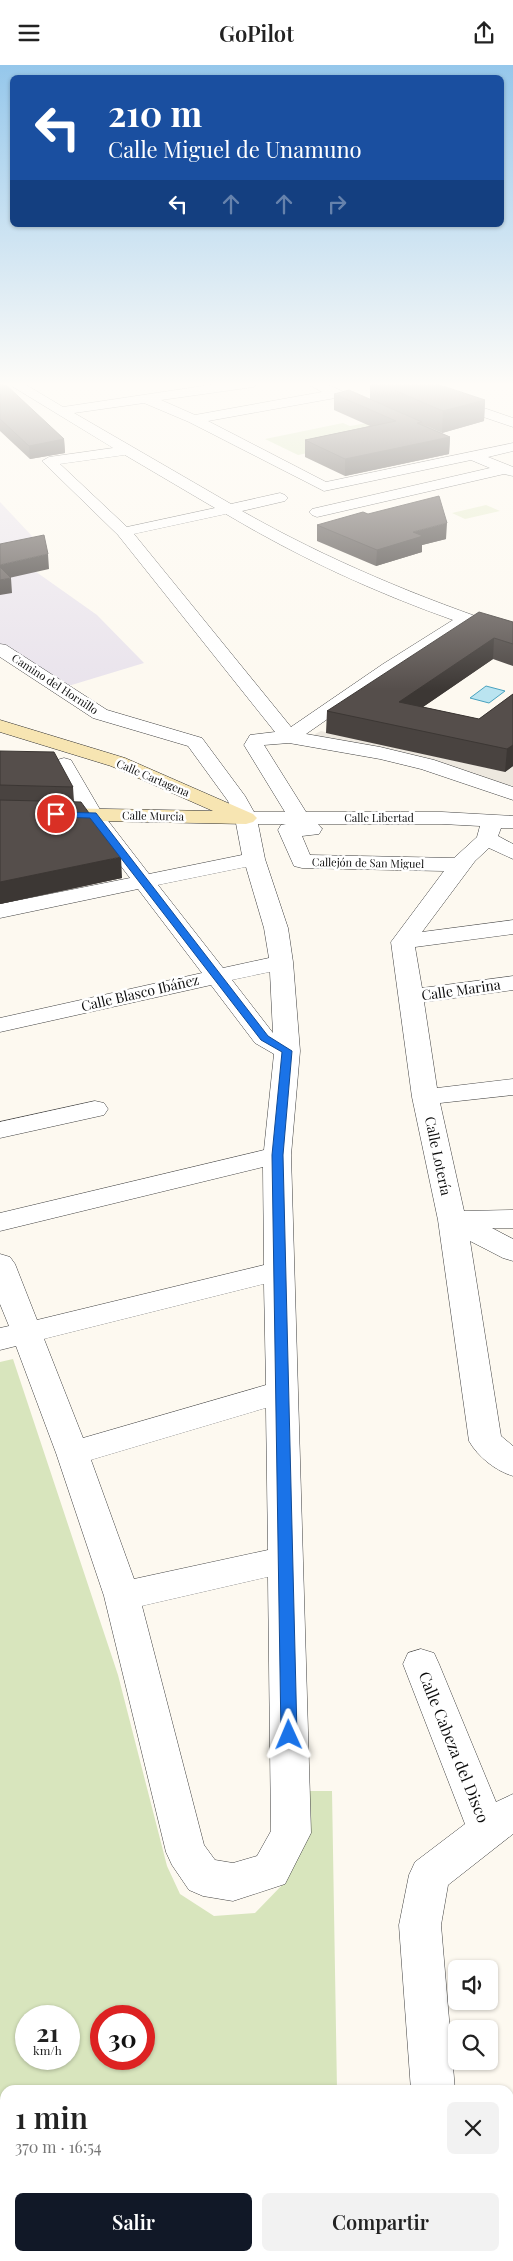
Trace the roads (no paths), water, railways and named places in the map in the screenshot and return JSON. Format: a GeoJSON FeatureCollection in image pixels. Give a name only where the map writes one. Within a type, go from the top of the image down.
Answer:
{"type":"FeatureCollection","features":[{"type":"Feature","properties":{"kind":"main road","name":"Calle Cartagena"},"geometry":{"type":"LineString","coordinates":[[0,726],[118,762],[246,818]]}},
{"type":"Feature","properties":{"kind":"main road","name":"Calle Murcia"},"geometry":{"type":"LineString","coordinates":[[0,813],[246,818]]}},
{"type":"Feature","properties":{"kind":"street"},"geometry":{"type":"LineString","coordinates":[[75,485],[124,532],[290,737]]}},
{"type":"Feature","properties":{"kind":"street"},"geometry":{"type":"LineString","coordinates":[[188,485],[266,531],[307,552],[466,620],[513,635]]}},
{"type":"Feature","properties":{"kind":"street"},"geometry":{"type":"LineString","coordinates":[[317,512],[441,485]]}},
{"type":"Feature","properties":{"kind":"street"},"geometry":{"type":"LineString","coordinates":[[124,532],[280,498]]}},
{"type":"Feature","properties":{"kind":"street"},"geometry":{"type":"LineString","coordinates":[[290,737],[389,668],[466,620]]}},
{"type":"Feature","properties":{"kind":"street","name":"Camino del Hornillo"},"geometry":{"type":"LineString","coordinates":[[0,649],[100,714],[195,742],[238,799],[246,818],[254,859],[276,928],[281,962],[287,1051],[277,1155],[291,1833],[271,1871],[233,1882],[203,1877],[186,1852],[122,1596],[72,1453],[13,1336],[0,1264]]}},
{"type":"Feature","properties":{"kind":"street"},"geometry":{"type":"LineString","coordinates":[[0,671],[20,661]]}},
{"type":"Feature","properties":{"kind":"street"},"geometry":{"type":"LineString","coordinates":[[305,823],[254,745],[257,739],[290,737],[427,764],[513,794]]}},
{"type":"Feature","properties":{"kind":"street"},"geometry":{"type":"LineString","coordinates":[[93,755],[55,764],[143,882],[264,1038],[287,1051]]}},
{"type":"Feature","properties":{"kind":"street"},"geometry":{"type":"LineString","coordinates":[[403,941],[464,860],[497,827],[513,802]]}},
{"type":"Feature","properties":{"kind":"street","name":"Calle Libertad"},"geometry":{"type":"LineString","coordinates":[[246,818],[305,823],[497,827]]}},
{"type":"Feature","properties":{"kind":"street","name":"Callejón de San Miguel"},"geometry":{"type":"LineString","coordinates":[[305,823],[289,830],[302,861],[464,860]]}},
{"type":"Feature","properties":{"kind":"street"},"geometry":{"type":"LineString","coordinates":[[497,827],[513,852]]}},
{"type":"Feature","properties":{"kind":"street"},"geometry":{"type":"LineString","coordinates":[[0,911],[254,859]]}},
{"type":"Feature","properties":{"kind":"street"},"geometry":{"type":"LineString","coordinates":[[403,941],[513,927]]}},
{"type":"Feature","properties":{"kind":"street","name":"Calle Lotería"},"geometry":{"type":"LineString","coordinates":[[403,941],[425,1097],[452,1220],[485,1441],[513,1464]]}},
{"type":"Feature","properties":{"kind":"street","name":"Calle Blasco Ibáñez"},"geometry":{"type":"LineString","coordinates":[[0,1025],[281,962]]}},
{"type":"Feature","properties":{"kind":"street","name":"Calle Marina"},"geometry":{"type":"LineString","coordinates":[[410,997],[513,983]]}},
{"type":"Feature","properties":{"kind":"street"},"geometry":{"type":"LineString","coordinates":[[425,1097],[513,1087]]}},
{"type":"Feature","properties":{"kind":"street"},"geometry":{"type":"LineString","coordinates":[[0,1130],[94,1109]]}},
{"type":"Feature","properties":{"kind":"street"},"geometry":{"type":"LineString","coordinates":[[0,1222],[277,1155]]}},
{"type":"Feature","properties":{"kind":"street"},"geometry":{"type":"LineString","coordinates":[[452,1220],[513,1219]]}},
{"type":"Feature","properties":{"kind":"street"},"geometry":{"type":"LineString","coordinates":[[452,1220],[513,1251]]}},
{"type":"Feature","properties":{"kind":"street"},"geometry":{"type":"LineString","coordinates":[[13,1336],[279,1271]]}},
{"type":"Feature","properties":{"kind":"street"},"geometry":{"type":"LineString","coordinates":[[72,1453],[282,1392]]}},
{"type":"Feature","properties":{"kind":"street"},"geometry":{"type":"LineString","coordinates":[[122,1596],[286,1560]]}},
{"type":"Feature","properties":{"kind":"street","name":"Calle Cabeza del Disco"},"geometry":{"type":"LineString","coordinates":[[421,1664],[500,1821],[429,1875],[420,1925],[433,2085]]}},
{"type":"Feature","properties":{"kind":"water"},"geometry":{"type":"Polygon","coordinates":[[[486,686],[505,691],[489,703],[470,698],[486,686]]]}}]}
